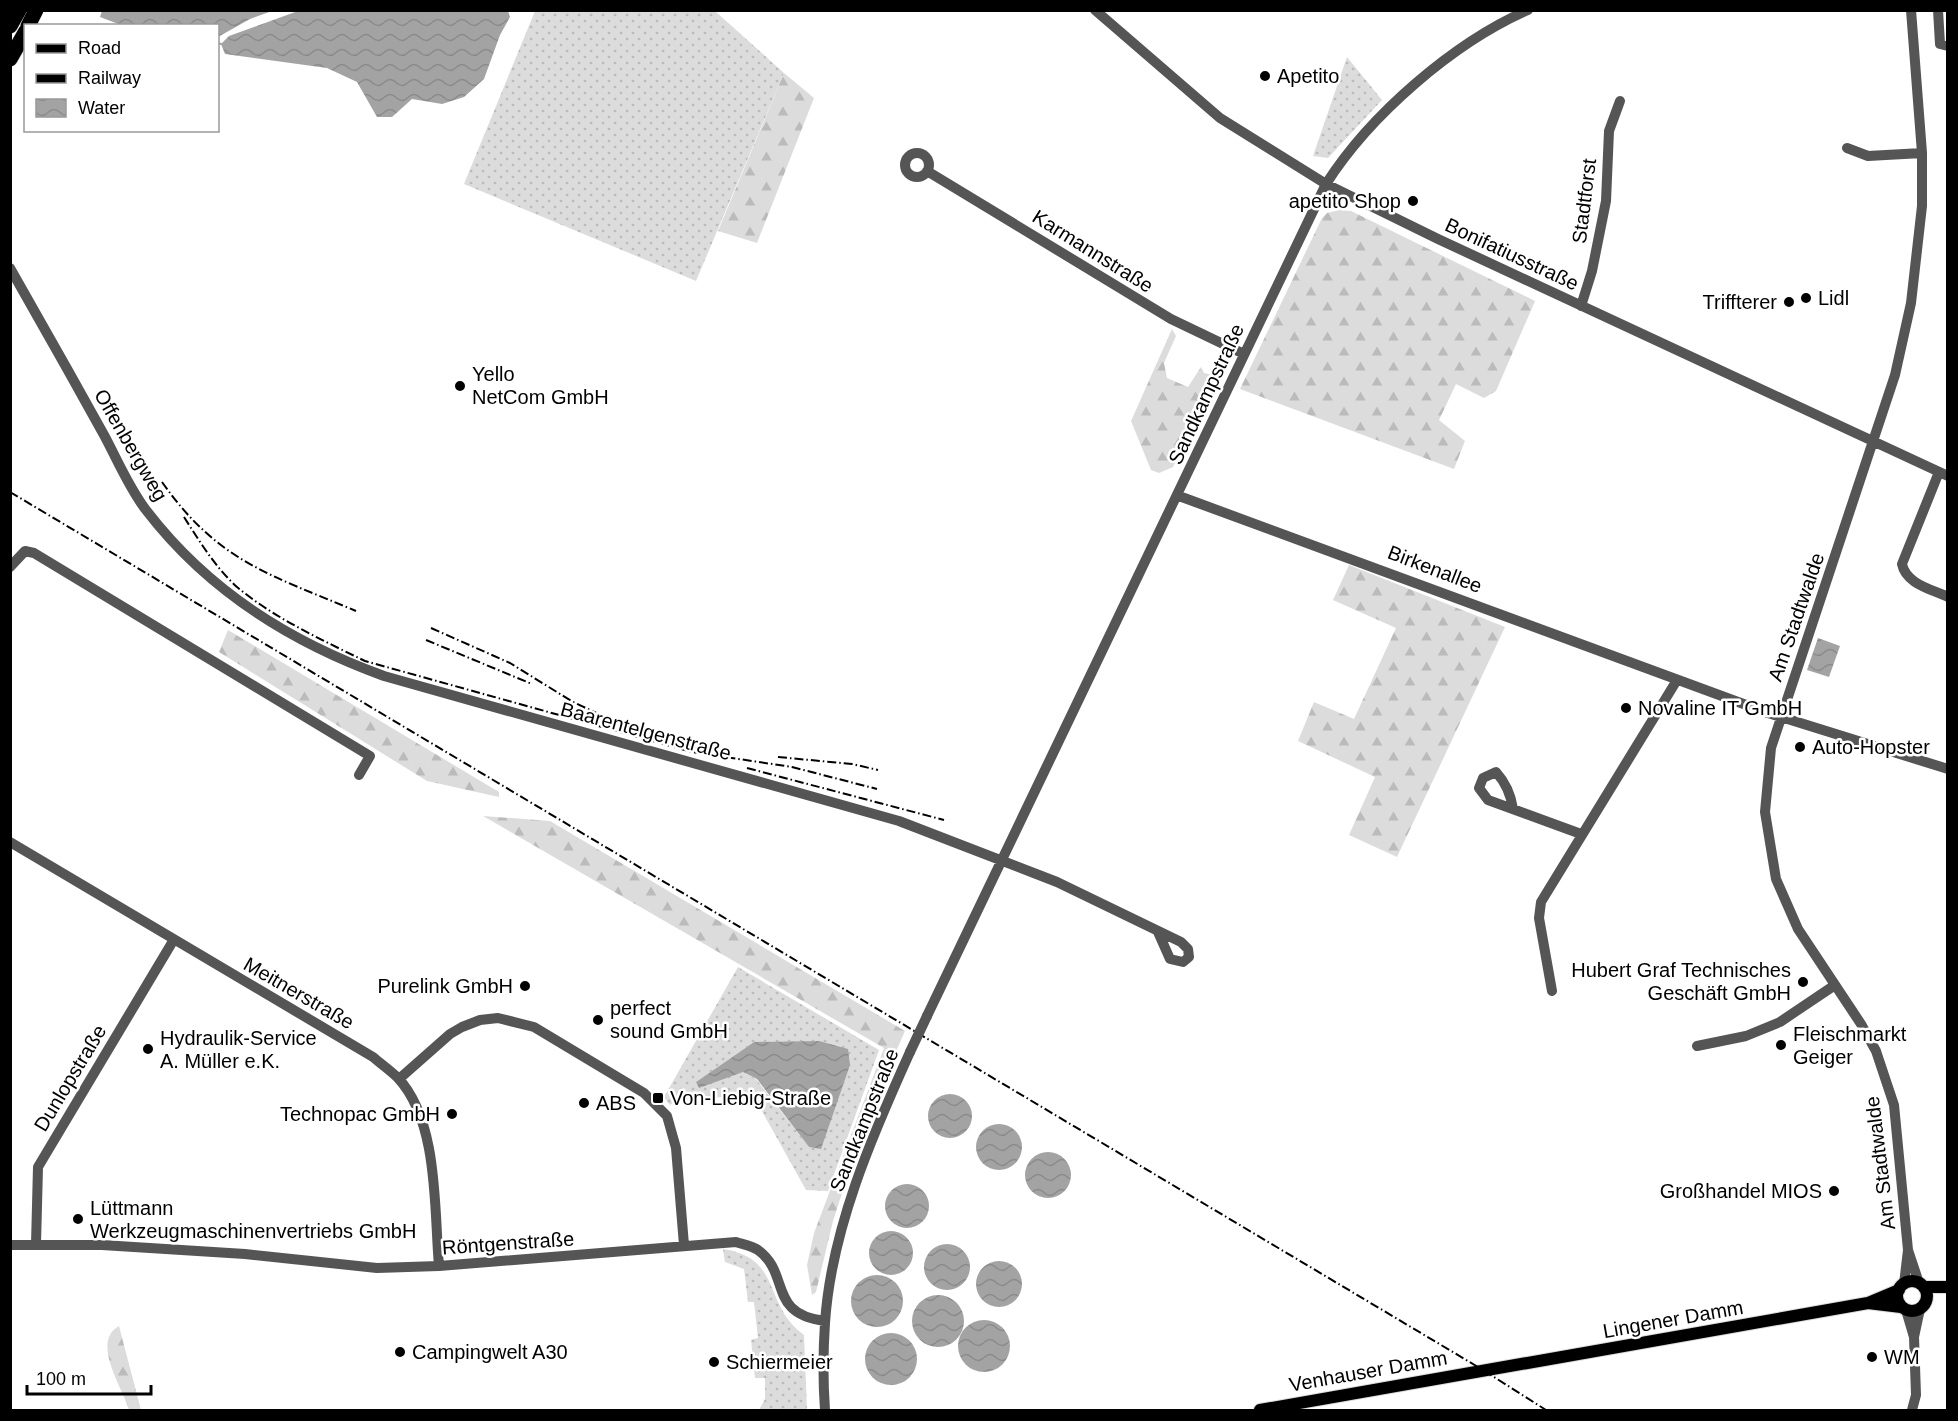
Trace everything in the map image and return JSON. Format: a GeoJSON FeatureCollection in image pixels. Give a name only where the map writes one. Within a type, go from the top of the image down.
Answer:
{"type":"FeatureCollection","features":[{"type":"Feature","properties":{"kind":"highway"},"geometry":{"type":"LineString","coordinates":[[10,26],[19,10]]}},
{"type":"Feature","properties":{"kind":"highway"},"geometry":{"type":"LineString","coordinates":[[29,24],[36,10]]}},
{"type":"Feature","properties":{"kind":"highway"},"geometry":{"type":"LineString","coordinates":[[10,59],[24,34]]}},
{"type":"Feature","properties":{"kind":"main road"},"geometry":{"type":"LineString","coordinates":[[1947,1287],[1921,1285],[1923,1305],[1947,1294]]}},
{"type":"Feature","properties":{"kind":"main road","name":"Lingener Damm"},"geometry":{"type":"LineString","coordinates":[[1483,1370],[1868,1303],[1901,1287],[1921,1285]]}},
{"type":"Feature","properties":{"kind":"main road"},"geometry":{"type":"LineString","coordinates":[[1901,1287],[1898,1299],[1904,1308]]}},
{"type":"Feature","properties":{"kind":"main road","name":"Lingener Damm"},"geometry":{"type":"LineString","coordinates":[[1868,1303],[1904,1308],[1923,1305]]}},
{"type":"Feature","properties":{"kind":"main road","name":"Venhauser Damm"},"geometry":{"type":"LineString","coordinates":[[1260,1410],[1483,1370]]}},
{"type":"Feature","properties":{"kind":"street","name":"Bonifatiusstraße"},"geometry":{"type":"LineString","coordinates":[[1095,10],[1220,118],[1326,184],[1581,306],[1943,474]]}},
{"type":"Feature","properties":{"kind":"street","name":"Sandkampstraße"},"geometry":{"type":"LineString","coordinates":[[825,1410],[825,1322],[835,1261],[850,1200],[879,1122],[1000,861],[1179,496],[1326,184],[1340,163],[1376,123],[1424,78],[1485,32],[1528,10]]}},
{"type":"Feature","properties":{"kind":"street","name":"Am Stadtwalde"},"geometry":{"type":"LineString","coordinates":[[1911,10],[1922,153],[1922,206],[1911,303],[1895,375],[1874,442],[1771,748],[1765,812],[1776,879],[1794,921],[1876,1051],[1894,1105],[1908,1250],[1921,1285]]}},
{"type":"Feature","properties":{"kind":"street"},"geometry":{"type":"LineString","coordinates":[[1938,10],[1940,44],[1947,46]]}},
{"type":"Feature","properties":{"kind":"street","name":"Stadtforst"},"geometry":{"type":"LineString","coordinates":[[1581,306],[1592,271],[1606,201],[1610,131],[1620,101]]}},
{"type":"Feature","properties":{"kind":"street"},"geometry":{"type":"LineString","coordinates":[[1847,148],[1868,156],[1922,153]]}},
{"type":"Feature","properties":{"kind":"street","name":"Karmannstraße"},"geometry":{"type":"LineString","coordinates":[[927,171],[1171,319],[1244,354]]}},
{"type":"Feature","properties":{"kind":"street","name":"Offenbergweg"},"geometry":{"type":"LineString","coordinates":[[10,268],[145,509],[178,546],[235,600],[284,632]]}},
{"type":"Feature","properties":{"kind":"street"},"geometry":{"type":"LineString","coordinates":[[1943,474],[1902,564],[1904,573],[1911,580],[1947,597]]}},
{"type":"Feature","properties":{"kind":"street","name":"Birkenallee"},"geometry":{"type":"LineString","coordinates":[[1179,496],[1349,556],[1781,717],[1947,769]]}},
{"type":"Feature","properties":{"kind":"street"},"geometry":{"type":"LineString","coordinates":[[10,567],[25,551],[34,553],[370,756],[359,775]]}},
{"type":"Feature","properties":{"kind":"street","name":"Baarentelgenstraße"},"geometry":{"type":"LineString","coordinates":[[284,632],[336,659],[384,676],[834,801],[899,821],[1000,861]]}},
{"type":"Feature","properties":{"kind":"street"},"geometry":{"type":"LineString","coordinates":[[1552,991],[1539,918],[1541,902],[1677,680]]}},
{"type":"Feature","properties":{"kind":"street"},"geometry":{"type":"LineString","coordinates":[[1513,809],[1581,834]]}},
{"type":"Feature","properties":{"kind":"street","name":"Meitnerstraße"},"geometry":{"type":"LineString","coordinates":[[10,842],[173,941],[366,1053],[399,1079],[418,1110],[428,1141],[439,1266]]}},
{"type":"Feature","properties":{"kind":"street"},"geometry":{"type":"LineString","coordinates":[[1000,861],[1057,882],[1158,932]]}},
{"type":"Feature","properties":{"kind":"street","name":"Dunlopstraße"},"geometry":{"type":"LineString","coordinates":[[36,1244],[38,1167],[173,941]]}},
{"type":"Feature","properties":{"kind":"street"},"geometry":{"type":"LineString","coordinates":[[1697,1046],[1746,1036],[1780,1022],[1835,985]]}},
{"type":"Feature","properties":{"kind":"street"},"geometry":{"type":"LineString","coordinates":[[399,1079],[462,1026],[480,1020],[498,1018],[534,1027],[644,1093],[667,1116],[676,1148],[684,1245]]}},
{"type":"Feature","properties":{"kind":"street","name":"Röntgenstraße"},"geometry":{"type":"LineString","coordinates":[[10,1245],[102,1245],[245,1254],[377,1268],[439,1266],[736,1242],[758,1251],[769,1263],[792,1310],[808,1319],[825,1322]]}},
{"type":"Feature","properties":{"kind":"street","name":"Am Stadtwalde"},"geometry":{"type":"LineString","coordinates":[[1901,1287],[1908,1250]]}},
{"type":"Feature","properties":{"kind":"street"},"geometry":{"type":"LineString","coordinates":[[1914,1337],[1923,1305]]}},
{"type":"Feature","properties":{"kind":"street"},"geometry":{"type":"LineString","coordinates":[[1904,1308],[1914,1337],[1916,1395],[1912,1410]]}},
{"type":"Feature","properties":{"kind":"green space"},"geometry":{"type":"Polygon","coordinates":[[[535,11],[715,11],[784,73],[696,281],[464,184],[535,11]]]}},
{"type":"Feature","properties":{"kind":"green space"},"geometry":{"type":"Polygon","coordinates":[[[1347,57],[1382,100],[1328,158],[1313,156],[1347,57]]]}},
{"type":"Feature","properties":{"kind":"green space"},"geometry":{"type":"Polygon","coordinates":[[[784,73],[814,98],[757,243],[718,231],[784,73]]]}},
{"type":"Feature","properties":{"kind":"green space"},"geometry":{"type":"Polygon","coordinates":[[[1339,210],[1351,211],[1535,301],[1496,391],[1484,398],[1456,384],[1439,420],[1465,441],[1454,469],[1240,389],[1322,218],[1327,213],[1339,210]]]}},
{"type":"Feature","properties":{"kind":"green space"},"geometry":{"type":"Polygon","coordinates":[[[1172,329],[1176,336],[1164,363],[1167,378],[1188,387],[1201,367],[1204,373],[1216,376],[1173,467],[1159,473],[1151,470],[1131,421],[1172,329]]]}},
{"type":"Feature","properties":{"kind":"green space"},"geometry":{"type":"Polygon","coordinates":[[[1349,565],[1505,627],[1397,857],[1349,835],[1375,777],[1298,741],[1314,702],[1354,719],[1396,628],[1333,600],[1349,565]]]}},
{"type":"Feature","properties":{"kind":"green space"},"geometry":{"type":"Polygon","coordinates":[[[228,630],[499,792],[499,797],[427,781],[219,652],[228,630]]]}},
{"type":"Feature","properties":{"kind":"green space"},"geometry":{"type":"Polygon","coordinates":[[[483,816],[550,821],[905,1031],[864,1125],[833,1221],[816,1292],[812,1295],[807,1265],[814,1233],[884,1048],[483,816]]]}},
{"type":"Feature","properties":{"kind":"green space"},"geometry":{"type":"Polygon","coordinates":[[[738,967],[879,1050],[828,1191],[806,1190],[753,1095],[678,1100],[670,1105],[664,1097],[738,967]],[[754,1042],[696,1082],[743,1072],[756,1079],[809,1147],[821,1148],[754,1042]]]}},
{"type":"Feature","properties":{"kind":"green space"},"geometry":{"type":"Polygon","coordinates":[[[723,1249],[742,1254],[755,1262],[764,1272],[791,1323],[804,1335],[807,1410],[759,1410],[765,1399],[765,1378],[755,1378],[751,1340],[758,1338],[754,1302],[748,1302],[744,1269],[725,1262],[723,1249]]]}},
{"type":"Feature","properties":{"kind":"green space"},"geometry":{"type":"Polygon","coordinates":[[[119,1326],[141,1410],[129,1410],[111,1366],[108,1343],[111,1333],[119,1326]]]}},
{"type":"Feature","properties":{"kind":"water"},"geometry":{"type":"Polygon","coordinates":[[[102,10],[272,11],[250,19],[219,36],[219,24],[118,24],[100,17],[102,10]]]}},
{"type":"Feature","properties":{"kind":"water"},"geometry":{"type":"Polygon","coordinates":[[[298,11],[508,11],[510,17],[500,35],[484,79],[464,97],[442,104],[412,99],[392,117],[377,117],[357,82],[327,68],[225,54],[221,44],[229,36],[298,11]]]}},
{"type":"Feature","properties":{"kind":"water"},"geometry":{"type":"Polygon","coordinates":[[[1818,638],[1840,646],[1829,677],[1807,670],[1818,638]]]}},
{"type":"Feature","properties":{"kind":"water"},"geometry":{"type":"Polygon","coordinates":[[[819,1041],[848,1049],[850,1065],[821,1149],[809,1147],[757,1079],[743,1072],[699,1088],[696,1082],[754,1042],[819,1041]]]}},
{"type":"Feature","properties":{"kind":"water"},"geometry":{"type":"Polygon","coordinates":[[[950,1094],[965,1101],[972,1116],[965,1131],[950,1138],[935,1131],[928,1116],[935,1101],[950,1094]]]}},
{"type":"Feature","properties":{"kind":"water"},"geometry":{"type":"Polygon","coordinates":[[[999,1124],[1015,1131],[1022,1147],[1015,1163],[999,1170],[983,1163],[976,1147],[983,1131],[999,1124]]]}},
{"type":"Feature","properties":{"kind":"water"},"geometry":{"type":"Polygon","coordinates":[[[1048,1152],[1064,1159],[1071,1175],[1064,1191],[1048,1198],[1032,1191],[1025,1175],[1032,1159],[1048,1152]]]}},
{"type":"Feature","properties":{"kind":"water"},"geometry":{"type":"Polygon","coordinates":[[[907,1184],[922,1191],[929,1206],[922,1221],[907,1228],[892,1221],[885,1206],[892,1191],[907,1184]]]}},
{"type":"Feature","properties":{"kind":"water"},"geometry":{"type":"Polygon","coordinates":[[[891,1231],[906,1238],[913,1253],[906,1268],[891,1275],[876,1268],[869,1253],[876,1238],[891,1231]]]}},
{"type":"Feature","properties":{"kind":"water"},"geometry":{"type":"Polygon","coordinates":[[[947,1244],[963,1251],[970,1267],[963,1283],[947,1290],[931,1283],[924,1267],[931,1251],[947,1244]]]}},
{"type":"Feature","properties":{"kind":"water"},"geometry":{"type":"Polygon","coordinates":[[[999,1261],[1015,1268],[1022,1284],[1015,1300],[999,1307],[983,1300],[976,1284],[983,1268],[999,1261]]]}},
{"type":"Feature","properties":{"kind":"water"},"geometry":{"type":"Polygon","coordinates":[[[872,1275],[882,1275],[896,1282],[903,1301],[896,1320],[882,1327],[872,1327],[862,1323],[855,1316],[851,1306],[851,1296],[855,1286],[862,1279],[872,1275]]]}},
{"type":"Feature","properties":{"kind":"water"},"geometry":{"type":"Polygon","coordinates":[[[938,1295],[952,1299],[960,1307],[964,1321],[960,1335],[952,1343],[938,1347],[924,1343],[916,1335],[912,1321],[916,1307],[924,1299],[938,1295]]]}},
{"type":"Feature","properties":{"kind":"water"},"geometry":{"type":"Polygon","coordinates":[[[984,1320],[998,1324],[1006,1332],[1010,1346],[1006,1360],[998,1368],[984,1372],[970,1368],[962,1360],[958,1346],[962,1332],[970,1324],[984,1320]]]}},
{"type":"Feature","properties":{"kind":"water"},"geometry":{"type":"Polygon","coordinates":[[[886,1333],[896,1333],[910,1340],[917,1359],[910,1378],[896,1385],[886,1385],[876,1381],[869,1374],[865,1364],[865,1354],[869,1344],[876,1337],[886,1333]]]}},
{"type":"Feature","properties":{"kind":"railway"},"geometry":{"type":"LineString","coordinates":[[162,482],[204,531],[248,563],[356,611]]}},
{"type":"Feature","properties":{"kind":"railway"},"geometry":{"type":"LineString","coordinates":[[10,492],[1483,1370],[1546,1410]]}},
{"type":"Feature","properties":{"kind":"railway"},"geometry":{"type":"LineString","coordinates":[[184,517],[215,563],[237,587],[282,618],[365,661],[692,752],[792,767],[877,789]]}},
{"type":"Feature","properties":{"kind":"railway"},"geometry":{"type":"LineString","coordinates":[[431,628],[510,663],[573,702],[624,726]]}},
{"type":"Feature","properties":{"kind":"railway"},"geometry":{"type":"LineString","coordinates":[[426,640],[532,684]]}},
{"type":"Feature","properties":{"kind":"railway"},"geometry":{"type":"LineString","coordinates":[[778,757],[852,764],[878,770]]}},
{"type":"Feature","properties":{"kind":"railway"},"geometry":{"type":"LineString","coordinates":[[747,768],[944,820]]}},
{"type":"Feature","properties":{"kind":"place","name":"Apetito"},"geometry":{"type":"Point","coordinates":[1265,76]}},
{"type":"Feature","properties":{"kind":"place","name":"apetito Shop"},"geometry":{"type":"Point","coordinates":[1413,201]}},
{"type":"Feature","properties":{"kind":"place","name":"Lidl"},"geometry":{"type":"Point","coordinates":[1806,298]}},
{"type":"Feature","properties":{"kind":"place","name":"Triffterer"},"geometry":{"type":"Point","coordinates":[1789,302]}},
{"type":"Feature","properties":{"kind":"place","name":"Yello NetCom GmbH"},"geometry":{"type":"Point","coordinates":[460,386]}},
{"type":"Feature","properties":{"kind":"place","name":"Novaline IT GmbH"},"geometry":{"type":"Point","coordinates":[1626,708]}},
{"type":"Feature","properties":{"kind":"place","name":"Auto-Hopster"},"geometry":{"type":"Point","coordinates":[1800,747]}},
{"type":"Feature","properties":{"kind":"place","name":"Hubert Graf Technisches Geschäft GmbH"},"geometry":{"type":"Point","coordinates":[1803,982]}},
{"type":"Feature","properties":{"kind":"place","name":"Purelink GmbH"},"geometry":{"type":"Point","coordinates":[525,986]}},
{"type":"Feature","properties":{"kind":"place","name":"perfect sound GmbH"},"geometry":{"type":"Point","coordinates":[598,1020]}},
{"type":"Feature","properties":{"kind":"place","name":"Fleischmarkt Geiger"},"geometry":{"type":"Point","coordinates":[1781,1045]}},
{"type":"Feature","properties":{"kind":"place","name":"Hydraulik-Service A. Müller e.K."},"geometry":{"type":"Point","coordinates":[148,1049]}},
{"type":"Feature","properties":{"kind":"place","name":"Von-Liebig-Straße"},"geometry":{"type":"Point","coordinates":[658,1098]}},
{"type":"Feature","properties":{"kind":"place","name":"ABS"},"geometry":{"type":"Point","coordinates":[584,1103]}},
{"type":"Feature","properties":{"kind":"place","name":"Technopac GmbH"},"geometry":{"type":"Point","coordinates":[452,1114]}},
{"type":"Feature","properties":{"kind":"place","name":"Großhandel MIOS"},"geometry":{"type":"Point","coordinates":[1834,1191]}},
{"type":"Feature","properties":{"kind":"place","name":"Lüttmann Werkzeugmaschinenvertriebs GmbH"},"geometry":{"type":"Point","coordinates":[78,1219]}},
{"type":"Feature","properties":{"kind":"place","name":"Campingwelt A30"},"geometry":{"type":"Point","coordinates":[400,1352]}},
{"type":"Feature","properties":{"kind":"place","name":"WM"},"geometry":{"type":"Point","coordinates":[1872,1357]}},
{"type":"Feature","properties":{"kind":"place","name":"Schiermeier"},"geometry":{"type":"Point","coordinates":[714,1362]}}]}
